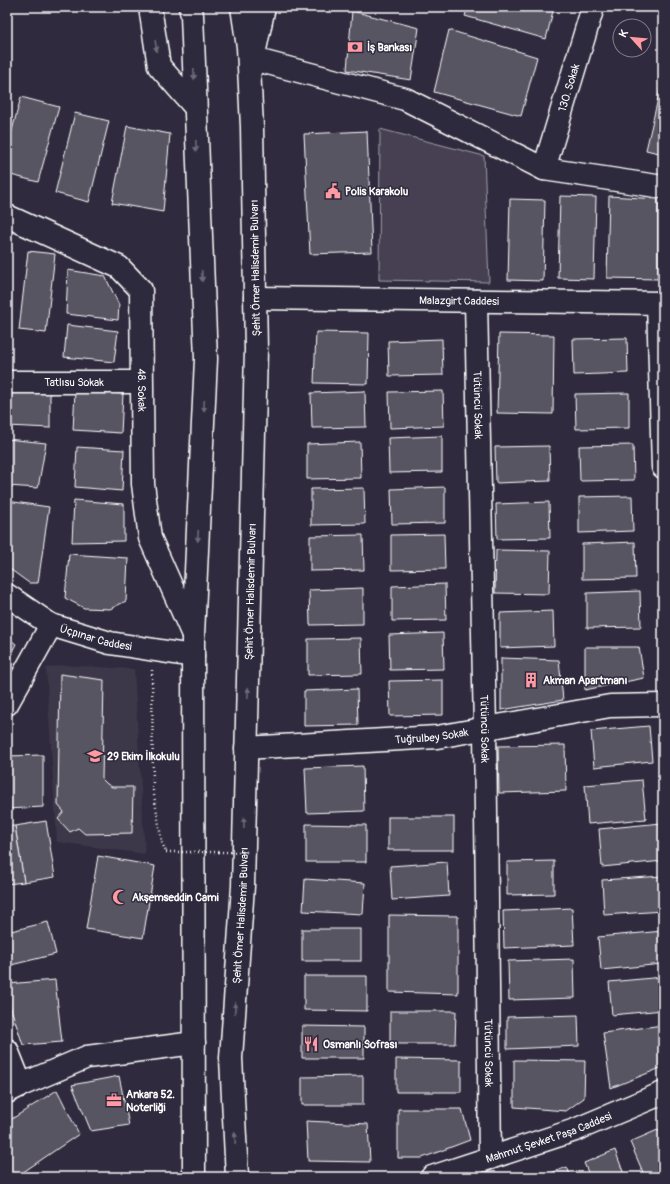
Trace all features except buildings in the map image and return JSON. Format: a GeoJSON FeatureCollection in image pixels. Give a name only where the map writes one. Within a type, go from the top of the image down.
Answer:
{"type":"FeatureCollection","features":[{"type":"Feature","properties":{"kind":"main road"},"geometry":{"type":"LineString","coordinates":[[150,7],[159,66],[195,107]]}},
{"type":"Feature","properties":{"kind":"main road"},"geometry":{"type":"LineString","coordinates":[[190,7],[192,15],[206,359],[193,645],[194,1177]]}},
{"type":"Feature","properties":{"kind":"main road","name":"Şehit Ömer Halisdemir Bulvarı"},"geometry":{"type":"LineString","coordinates":[[237,1177],[231,1058],[243,886],[256,350],[252,127],[248,47],[242,7]]}},
{"type":"Feature","properties":{"kind":"main road"},"geometry":{"type":"LineString","coordinates":[[252,127],[253,59],[264,7]]}},
{"type":"Feature","properties":{"kind":"main road","name":"130. Sokak"},"geometry":{"type":"LineString","coordinates":[[544,168],[592,7]]}},
{"type":"Feature","properties":{"kind":"main road"},"geometry":{"type":"LineString","coordinates":[[253,59],[405,99],[544,168],[663,187]]}},
{"type":"Feature","properties":{"kind":"main road","name":"48. Sokak"},"geometry":{"type":"LineString","coordinates":[[7,216],[119,267],[141,290],[143,484],[150,538],[193,645]]}},
{"type":"Feature","properties":{"kind":"main road","name":"Malazgirt Caddesi"},"geometry":{"type":"LineString","coordinates":[[255,298],[661,303]]}},
{"type":"Feature","properties":{"kind":"main road","name":"Tütüncü Sokak"},"geometry":{"type":"LineString","coordinates":[[476,301],[485,728],[490,1158]]}},
{"type":"Feature","properties":{"kind":"main road"},"geometry":{"type":"LineString","coordinates":[[661,303],[663,467]]}},
{"type":"Feature","properties":{"kind":"main road","name":"Tatlısu Sokak"},"geometry":{"type":"LineString","coordinates":[[7,382],[141,382]]}},
{"type":"Feature","properties":{"kind":"main road","name":"Üçpınar Caddesi"},"geometry":{"type":"LineString","coordinates":[[7,595],[51,625],[110,643],[152,649],[193,645]]}},
{"type":"Feature","properties":{"kind":"main road"},"geometry":{"type":"LineString","coordinates":[[7,704],[51,625]]}},
{"type":"Feature","properties":{"kind":"main road","name":"Tuğrulbey Sokak"},"geometry":{"type":"LineString","coordinates":[[246,748],[438,737],[610,706],[663,705]]}},
{"type":"Feature","properties":{"kind":"main road"},"geometry":{"type":"LineString","coordinates":[[7,1050],[14,1088],[87,1057],[194,1043]]}},
{"type":"Feature","properties":{"kind":"main road","name":"Mahmut Şevket Paşa Caddesi"},"geometry":{"type":"LineString","coordinates":[[432,1177],[575,1130],[663,1093]]}},
{"type":"Feature","properties":{"kind":"path"},"geometry":{"type":"LineString","coordinates":[[152,649],[153,793],[162,843],[166,852],[250,852]]}},
{"type":"Feature","properties":{"kind":"shaded area"},"geometry":{"type":"Polygon","coordinates":[[[380,129],[484,156],[489,282],[379,280],[380,129]]]}},
{"type":"Feature","properties":{"kind":"shaded area","name":"29 Ekim İlkokulu"},"geometry":{"type":"Polygon","coordinates":[[[62,665],[134,669],[145,854],[57,842],[46,668],[62,665]]]}},
{"type":"Feature","properties":{"kind":"place","name":"İş Bankası"},"geometry":{"type":"Point","coordinates":[355,47]}},
{"type":"Feature","properties":{"kind":"place","name":"Polis Karakolu"},"geometry":{"type":"Point","coordinates":[333,191]}},
{"type":"Feature","properties":{"kind":"place","name":"Akman Apartmanı"},"geometry":{"type":"Point","coordinates":[531,680]}},
{"type":"Feature","properties":{"kind":"place","name":"29 Ekim İlkokulu"},"geometry":{"type":"Point","coordinates":[95,756]}},
{"type":"Feature","properties":{"kind":"place","name":"Akşemseddin Cami"},"geometry":{"type":"Point","coordinates":[120,897]}},
{"type":"Feature","properties":{"kind":"place","name":"Osmanlı Sofrası"},"geometry":{"type":"Point","coordinates":[311,1044]}},
{"type":"Feature","properties":{"kind":"place","name":"Ankara 52. Noterliği"},"geometry":{"type":"Point","coordinates":[114,1100]}}]}
